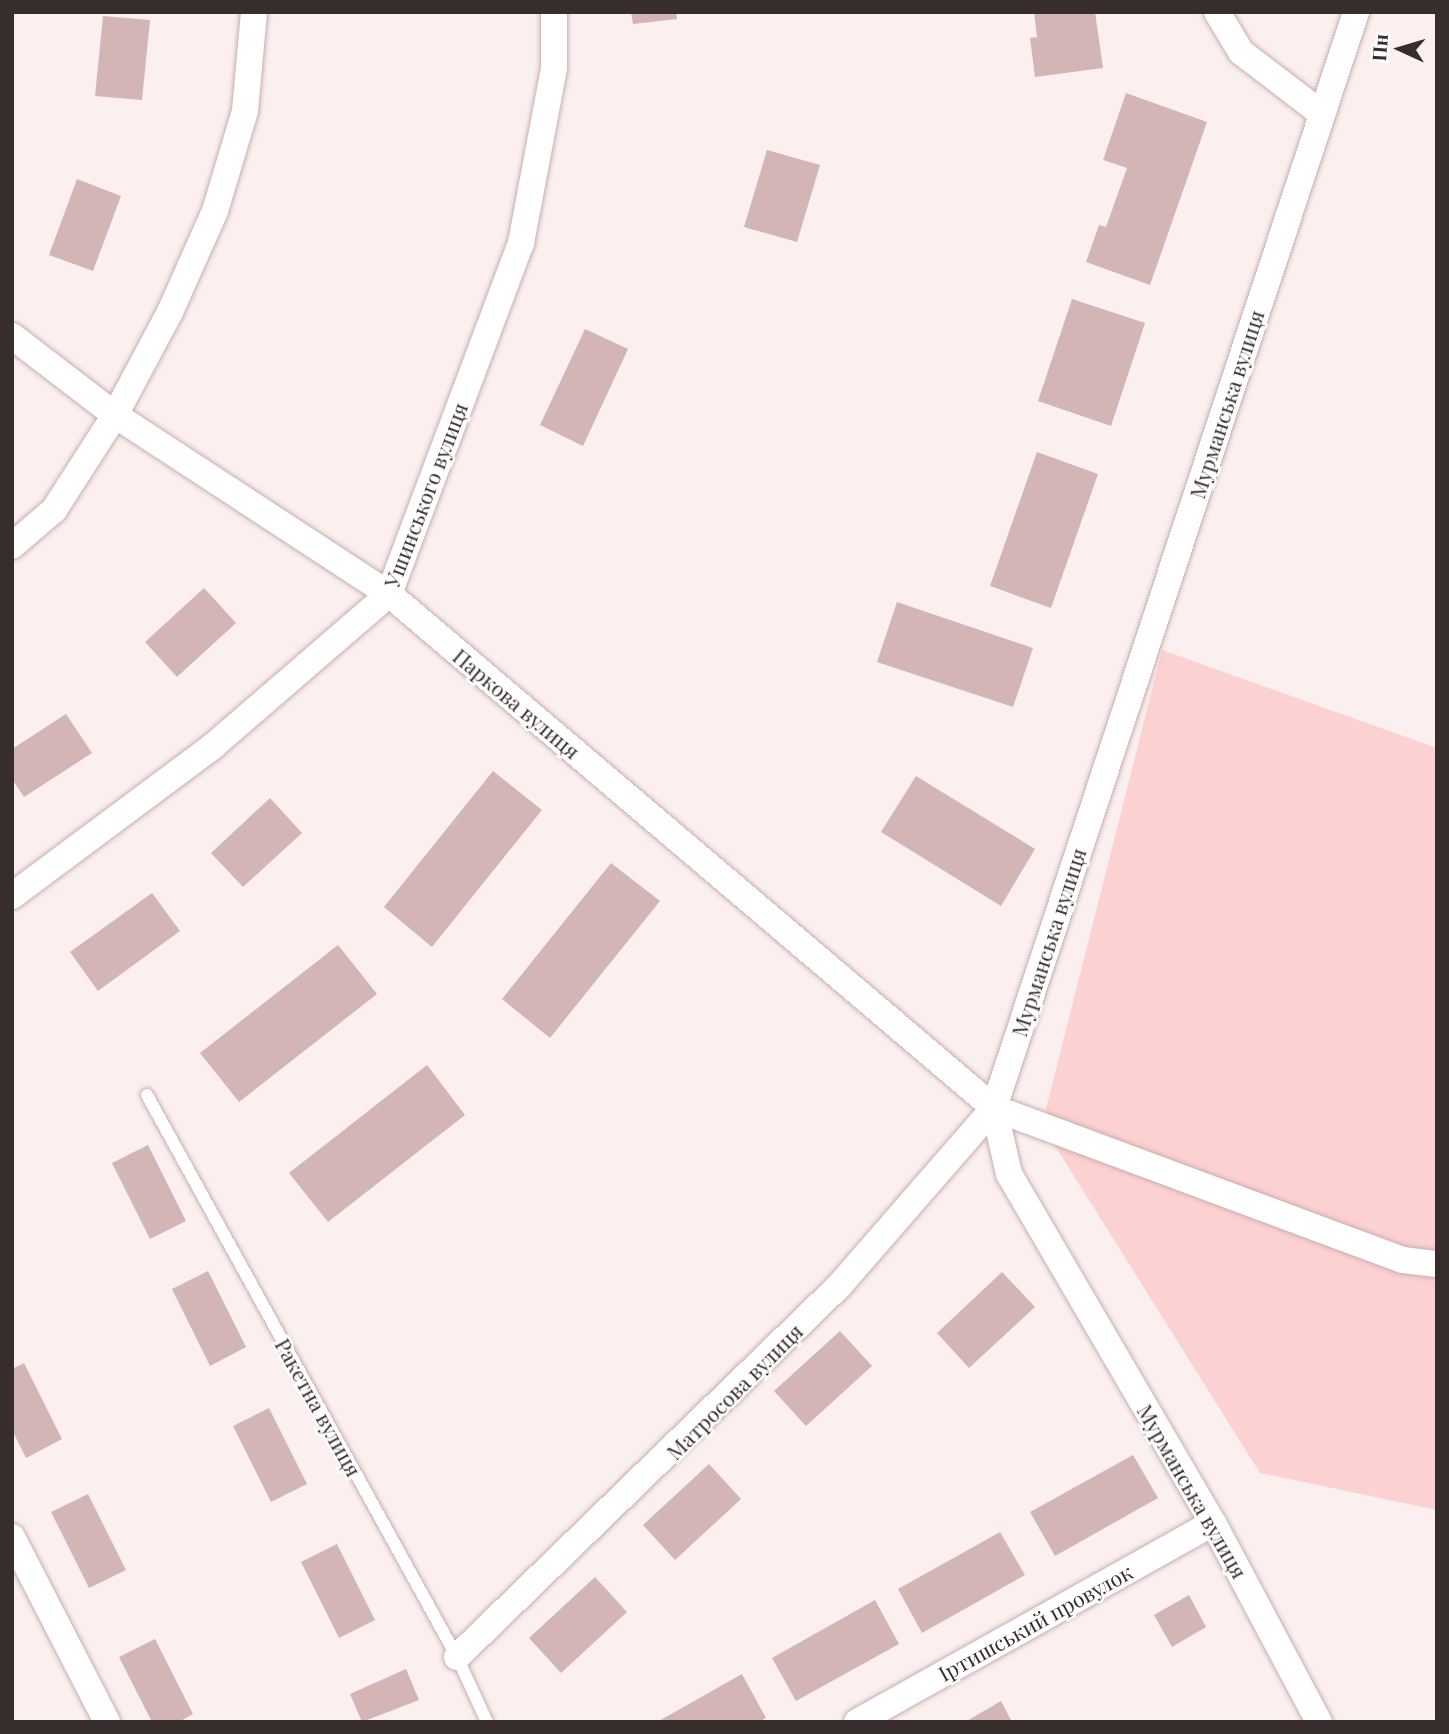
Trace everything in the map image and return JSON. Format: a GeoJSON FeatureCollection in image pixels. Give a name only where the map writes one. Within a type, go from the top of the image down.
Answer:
{"type":"FeatureCollection","features":[{"type":"Feature","properties":{"kind":"street"},"geometry":{"type":"LineString","coordinates":[[12,546],[54,510],[115,415],[170,312],[215,211],[245,111],[254,12]]}},
{"type":"Feature","properties":{"kind":"street","name":"Ушинського вулиця"},"geometry":{"type":"LineString","coordinates":[[12,896],[213,746],[389,594],[521,243],[554,68],[554,12]]}},
{"type":"Feature","properties":{"kind":"street"},"geometry":{"type":"LineString","coordinates":[[1217,12],[1241,52],[1322,114]]}},
{"type":"Feature","properties":{"kind":"street","name":"Мурманська вулиця"},"geometry":{"type":"LineString","coordinates":[[1319,1722],[1213,1523],[1009,1174],[994,1108],[1356,12]]}},
{"type":"Feature","properties":{"kind":"street","name":"Паркова вулиця"},"geometry":{"type":"LineString","coordinates":[[12,336],[115,415],[389,594],[994,1108]]}},
{"type":"Feature","properties":{"kind":"street"},"geometry":{"type":"LineString","coordinates":[[994,1108],[1404,1259],[1437,1264]]}},
{"type":"Feature","properties":{"kind":"street","name":"Матросова вулиця"},"geometry":{"type":"LineString","coordinates":[[457,1657],[840,1285],[994,1108]]}},
{"type":"Feature","properties":{"kind":"street","name":"Іртишський провулок"},"geometry":{"type":"LineString","coordinates":[[858,1722],[1213,1523]]}},
{"type":"Feature","properties":{"kind":"street"},"geometry":{"type":"LineString","coordinates":[[14,1547],[107,1722]]}},
{"type":"Feature","properties":{"kind":"lane","name":"Ракетна вулиця"},"geometry":{"type":"LineString","coordinates":[[147,1095],[457,1657],[487,1722]]}},
{"type":"Feature","properties":{"kind":"shaded area"},"geometry":{"type":"Polygon","coordinates":[[[1162,650],[1437,748],[1437,1510],[1260,1473],[1042,1125],[1162,650]]]}},
{"type":"Feature","properties":{"kind":"building"},"geometry":{"type":"Polygon","coordinates":[[[631,12],[676,12],[677,19],[633,24],[631,12]]]}},
{"type":"Feature","properties":{"kind":"building"},"geometry":{"type":"Polygon","coordinates":[[[1034,12],[1095,12],[1103,68],[1035,77],[1030,38],[1037,37],[1034,12]]]}},
{"type":"Feature","properties":{"kind":"building"},"geometry":{"type":"Polygon","coordinates":[[[103,16],[150,20],[142,100],[95,96],[103,16]]]}},
{"type":"Feature","properties":{"kind":"building"},"geometry":{"type":"Polygon","coordinates":[[[1126,93],[1207,122],[1150,285],[1086,262],[1099,225],[1106,227],[1127,168],[1103,160],[1126,93]]]}},
{"type":"Feature","properties":{"kind":"building"},"geometry":{"type":"Polygon","coordinates":[[[767,150],[820,165],[797,242],[744,227],[767,150]]]}},
{"type":"Feature","properties":{"kind":"building"},"geometry":{"type":"Polygon","coordinates":[[[77,179],[121,196],[93,271],[49,255],[77,179]]]}},
{"type":"Feature","properties":{"kind":"building"},"geometry":{"type":"Polygon","coordinates":[[[1072,299],[1145,323],[1111,426],[1038,401],[1072,299]]]}},
{"type":"Feature","properties":{"kind":"building"},"geometry":{"type":"Polygon","coordinates":[[[585,329],[628,349],[583,446],[540,425],[585,329]]]}},
{"type":"Feature","properties":{"kind":"building"},"geometry":{"type":"Polygon","coordinates":[[[1037,452],[1098,474],[1051,608],[990,586],[1037,452]]]}},
{"type":"Feature","properties":{"kind":"building"},"geometry":{"type":"Polygon","coordinates":[[[204,588],[236,623],[177,677],[145,642],[204,588]]]}},
{"type":"Feature","properties":{"kind":"building"},"geometry":{"type":"Polygon","coordinates":[[[897,602],[1033,648],[1013,707],[877,662],[897,602]]]}},
{"type":"Feature","properties":{"kind":"building"},"geometry":{"type":"Polygon","coordinates":[[[66,714],[92,753],[24,797],[12,779],[12,749],[66,714]]]}},
{"type":"Feature","properties":{"kind":"building"},"geometry":{"type":"Polygon","coordinates":[[[493,771],[542,810],[432,947],[384,907],[493,771]]]}},
{"type":"Feature","properties":{"kind":"building"},"geometry":{"type":"Polygon","coordinates":[[[916,776],[1035,849],[1001,906],[881,832],[916,776]]]}},
{"type":"Feature","properties":{"kind":"building"},"geometry":{"type":"Polygon","coordinates":[[[270,798],[302,833],[243,887],[211,853],[270,798]]]}},
{"type":"Feature","properties":{"kind":"building"},"geometry":{"type":"Polygon","coordinates":[[[611,863],[660,901],[550,1038],[502,999],[611,863]]]}},
{"type":"Feature","properties":{"kind":"building"},"geometry":{"type":"Polygon","coordinates":[[[152,893],[180,931],[98,991],[70,952],[152,893]]]}},
{"type":"Feature","properties":{"kind":"building"},"geometry":{"type":"Polygon","coordinates":[[[338,945],[377,994],[239,1102],[200,1053],[338,945]]]}},
{"type":"Feature","properties":{"kind":"building"},"geometry":{"type":"Polygon","coordinates":[[[427,1065],[465,1115],[328,1222],[289,1173],[427,1065]]]}},
{"type":"Feature","properties":{"kind":"building"},"geometry":{"type":"Polygon","coordinates":[[[148,1145],[186,1221],[150,1239],[112,1163],[148,1145]]]}},
{"type":"Feature","properties":{"kind":"building"},"geometry":{"type":"Polygon","coordinates":[[[208,1271],[246,1347],[210,1366],[172,1289],[208,1271]]]}},
{"type":"Feature","properties":{"kind":"building"},"geometry":{"type":"Polygon","coordinates":[[[1002,1272],[1035,1307],[969,1368],[937,1333],[1002,1272]]]}},
{"type":"Feature","properties":{"kind":"building"},"geometry":{"type":"Polygon","coordinates":[[[840,1331],[872,1366],[806,1426],[774,1391],[840,1331]]]}},
{"type":"Feature","properties":{"kind":"building"},"geometry":{"type":"Polygon","coordinates":[[[24,1363],[62,1439],[26,1458],[12,1430],[12,1369],[24,1363]]]}},
{"type":"Feature","properties":{"kind":"building"},"geometry":{"type":"Polygon","coordinates":[[[269,1408],[307,1484],[271,1502],[233,1426],[269,1408]]]}},
{"type":"Feature","properties":{"kind":"building"},"geometry":{"type":"Polygon","coordinates":[[[1133,1455],[1158,1498],[1055,1556],[1030,1512],[1133,1455]]]}},
{"type":"Feature","properties":{"kind":"building"},"geometry":{"type":"Polygon","coordinates":[[[709,1464],[741,1499],[675,1560],[643,1525],[709,1464]]]}},
{"type":"Feature","properties":{"kind":"building"},"geometry":{"type":"Polygon","coordinates":[[[88,1494],[126,1570],[89,1588],[51,1512],[88,1494]]]}},
{"type":"Feature","properties":{"kind":"building"},"geometry":{"type":"Polygon","coordinates":[[[1000,1532],[1025,1575],[922,1633],[898,1589],[1000,1532]]]}},
{"type":"Feature","properties":{"kind":"building"},"geometry":{"type":"Polygon","coordinates":[[[337,1544],[375,1620],[339,1638],[301,1562],[337,1544]]]}},
{"type":"Feature","properties":{"kind":"building"},"geometry":{"type":"Polygon","coordinates":[[[595,1577],[627,1612],[561,1673],[529,1638],[595,1577]]]}},
{"type":"Feature","properties":{"kind":"building"},"geometry":{"type":"Polygon","coordinates":[[[1189,1595],[1206,1627],[1172,1647],[1154,1615],[1189,1595]]]}},
{"type":"Feature","properties":{"kind":"building"},"geometry":{"type":"Polygon","coordinates":[[[875,1600],[899,1644],[796,1701],[772,1658],[875,1600]]]}},
{"type":"Feature","properties":{"kind":"building"},"geometry":{"type":"Polygon","coordinates":[[[155,1639],[193,1714],[179,1722],[152,1722],[119,1657],[155,1639]]]}},
{"type":"Feature","properties":{"kind":"building"},"geometry":{"type":"Polygon","coordinates":[[[406,1669],[419,1700],[362,1722],[350,1694],[406,1669]]]}},
{"type":"Feature","properties":{"kind":"building"},"geometry":{"type":"Polygon","coordinates":[[[742,1674],[766,1718],[759,1722],[657,1722],[742,1674]]]}},
{"type":"Feature","properties":{"kind":"building"},"geometry":{"type":"Polygon","coordinates":[[[1001,1701],[1012,1722],[965,1722],[1001,1701]]]}}]}
